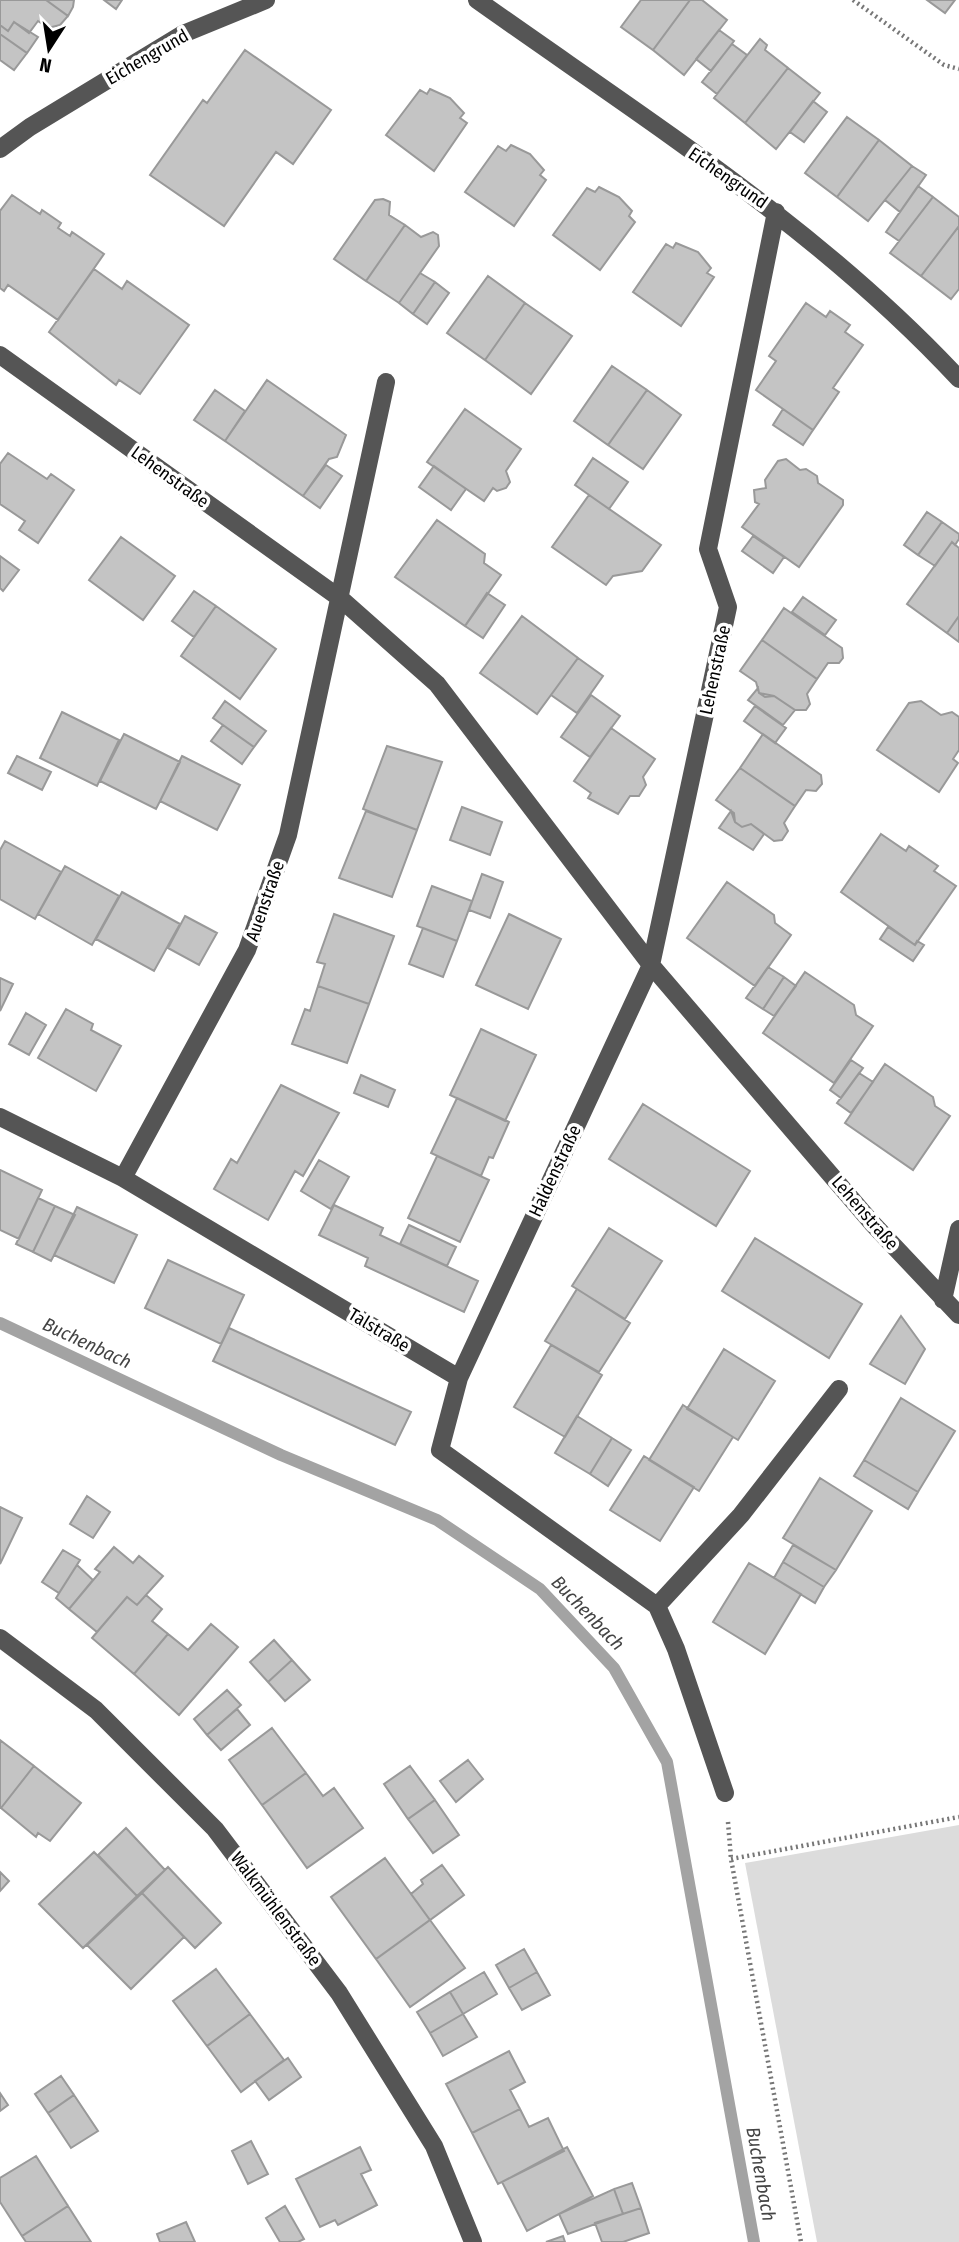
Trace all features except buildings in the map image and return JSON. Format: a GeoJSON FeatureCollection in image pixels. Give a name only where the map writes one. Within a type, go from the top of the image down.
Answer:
{"type":"FeatureCollection","features":[{"type":"Feature","properties":{"kind":"street","name":"Eichengrund"},"geometry":{"type":"LineString","coordinates":[[0,149],[30,127],[183,34],[266,0]]}},
{"type":"Feature","properties":{"kind":"street","name":"Eichengrund"},"geometry":{"type":"LineString","coordinates":[[477,0],[776,212],[918,335],[959,380]]}},
{"type":"Feature","properties":{"kind":"street","name":"Lehenstraße"},"geometry":{"type":"LineString","coordinates":[[651,965],[728,607],[708,549],[776,212]]}},
{"type":"Feature","properties":{"kind":"street","name":"Lehenstraße"},"geometry":{"type":"LineString","coordinates":[[0,355],[341,599],[437,684],[651,965],[943,1300],[959,1315]]}},
{"type":"Feature","properties":{"kind":"street"},"geometry":{"type":"LineString","coordinates":[[341,599],[386,382]]}},
{"type":"Feature","properties":{"kind":"street","name":"Auenstraße"},"geometry":{"type":"LineString","coordinates":[[123,1178],[247,950],[288,835],[341,599]]}},
{"type":"Feature","properties":{"kind":"street","name":"Haldenstraße"},"geometry":{"type":"LineString","coordinates":[[459,1378],[651,965]]}},
{"type":"Feature","properties":{"kind":"street","name":"Talstraße"},"geometry":{"type":"LineString","coordinates":[[0,1117],[123,1178],[459,1378]]}},
{"type":"Feature","properties":{"kind":"street"},"geometry":{"type":"LineString","coordinates":[[943,1300],[959,1229]]}},
{"type":"Feature","properties":{"kind":"street"},"geometry":{"type":"LineString","coordinates":[[459,1378],[440,1450],[657,1606],[676,1649],[725,1793]]}},
{"type":"Feature","properties":{"kind":"street"},"geometry":{"type":"LineString","coordinates":[[657,1606],[741,1515],[839,1389]]}},
{"type":"Feature","properties":{"kind":"street","name":"Walkmühlenstraße"},"geometry":{"type":"LineString","coordinates":[[0,1638],[96,1710],[215,1829],[339,1993],[434,2146],[473,2242]]}},
{"type":"Feature","properties":{"kind":"path"},"geometry":{"type":"LineString","coordinates":[[853,0],[944,65],[959,69]]}},
{"type":"Feature","properties":{"kind":"path"},"geometry":{"type":"LineString","coordinates":[[802,2242],[732,1859],[959,1817]]}},
{"type":"Feature","properties":{"kind":"shaded area"},"geometry":{"type":"Polygon","coordinates":[[[959,1825],[959,2242],[817,2242],[745,1863],[959,1825]]]}},
{"type":"Feature","properties":{"kind":"waterway","name":"Buchenbach"},"geometry":{"type":"LineString","coordinates":[[0,1323],[281,1455],[437,1520],[540,1589],[614,1668],[667,1762],[754,2242]]}}]}
